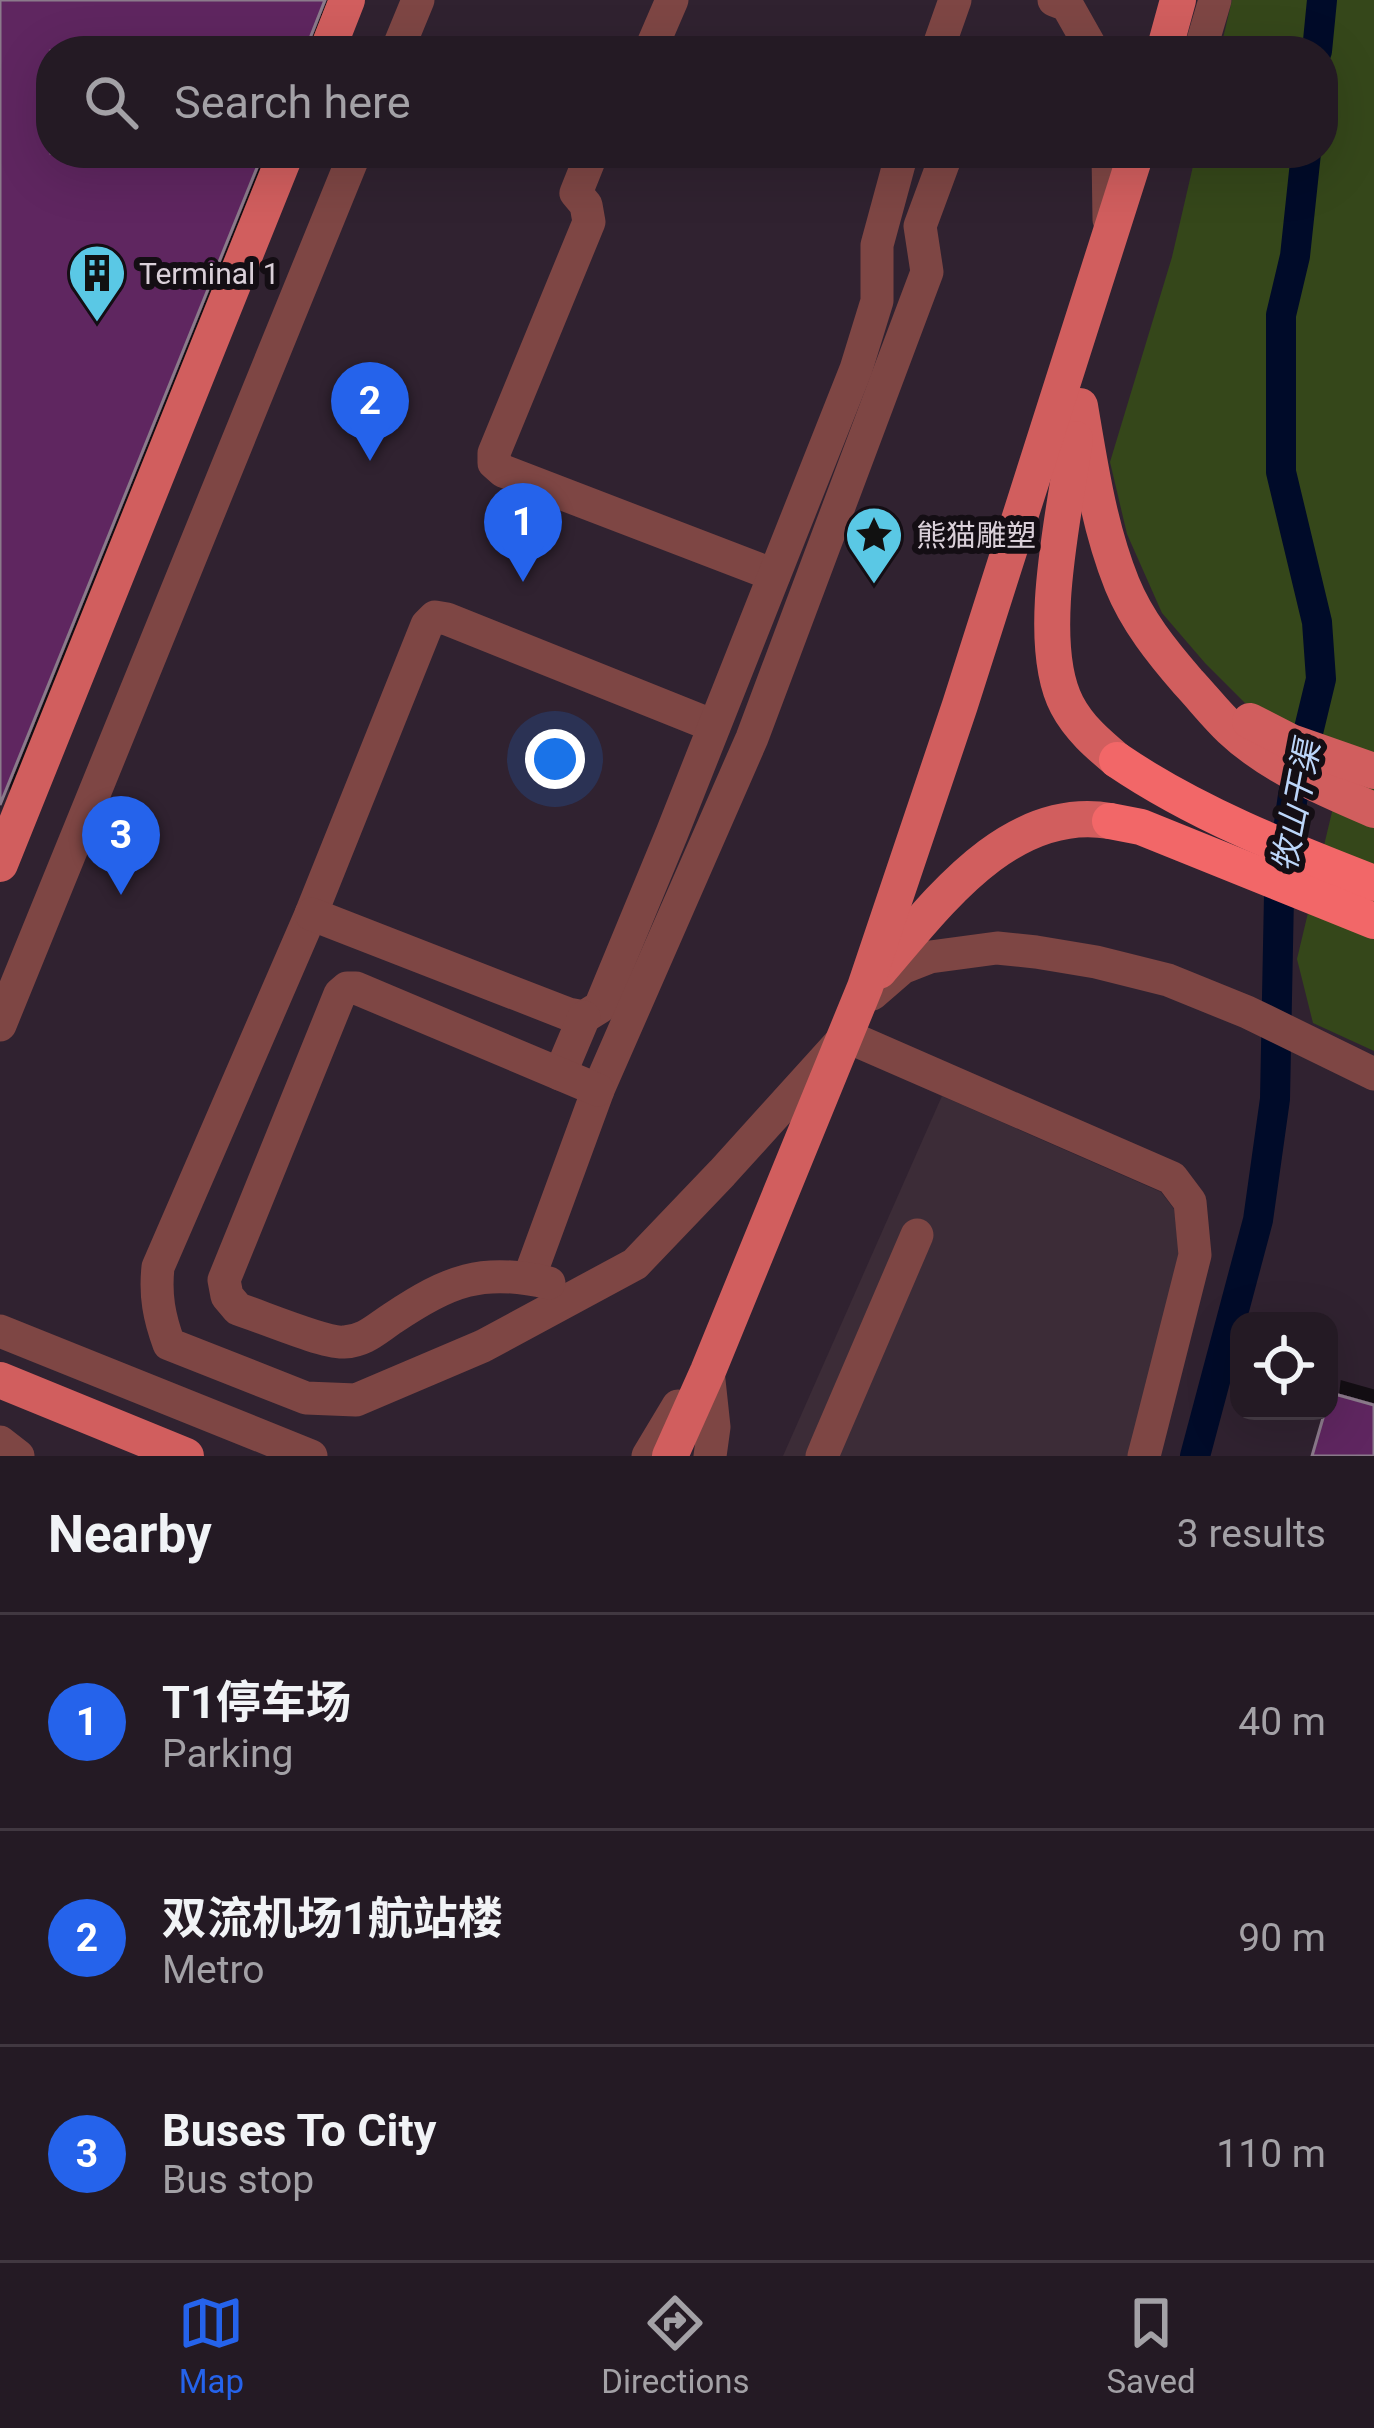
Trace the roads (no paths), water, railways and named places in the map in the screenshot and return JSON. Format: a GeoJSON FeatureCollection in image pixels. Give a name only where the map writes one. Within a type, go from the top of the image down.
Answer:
{"type":"FeatureCollection","features":[{"type":"Feature","properties":{"kind":"highway"},"geometry":{"type":"LineString","coordinates":[[1117,760],[1148,782],[1244,828],[1374,883]]}},
{"type":"Feature","properties":{"kind":"highway"},"geometry":{"type":"LineString","coordinates":[[1110,820],[1141,827],[1374,921]]}},
{"type":"Feature","properties":{"kind":"main road"},"geometry":{"type":"LineString","coordinates":[[333,36],[347,0]]}},
{"type":"Feature","properties":{"kind":"main road"},"geometry":{"type":"LineString","coordinates":[[1168,36],[1178,0]]}},
{"type":"Feature","properties":{"kind":"main road"},"geometry":{"type":"LineString","coordinates":[[0,864],[280,168]]}},
{"type":"Feature","properties":{"kind":"main road"},"geometry":{"type":"LineString","coordinates":[[1114,168],[1108,243],[1080,406],[1052,618],[1054,665],[1066,704],[1093,741],[1117,760]]}},
{"type":"Feature","properties":{"kind":"main road"},"geometry":{"type":"LineString","coordinates":[[684,1450],[708,1371],[856,1010],[960,705],[1108,243]]}},
{"type":"Feature","properties":{"kind":"main road"},"geometry":{"type":"LineString","coordinates":[[1080,406],[1102,522],[1119,579],[1152,638],[1234,733],[1287,769],[1374,810]]}},
{"type":"Feature","properties":{"kind":"main road"},"geometry":{"type":"LineString","coordinates":[[1191,684],[1232,712],[1292,742],[1374,771]]}},
{"type":"Feature","properties":{"kind":"main road"},"geometry":{"type":"LineString","coordinates":[[856,1010],[934,909],[993,853],[1050,823],[1110,820]]}},
{"type":"Feature","properties":{"kind":"main road"},"geometry":{"type":"LineString","coordinates":[[0,1380],[186,1456]]}},
{"type":"Feature","properties":{"kind":"street"},"geometry":{"type":"LineString","coordinates":[[403,36],[418,0]]}},
{"type":"Feature","properties":{"kind":"street"},"geometry":{"type":"LineString","coordinates":[[639,36],[654,0]]}},
{"type":"Feature","properties":{"kind":"street"},"geometry":{"type":"LineString","coordinates":[[656,36],[671,0]]}},
{"type":"Feature","properties":{"kind":"street"},"geometry":{"type":"LineString","coordinates":[[942,36],[955,0]]}},
{"type":"Feature","properties":{"kind":"street"},"geometry":{"type":"LineString","coordinates":[[1054,0],[1067,5],[1085,36]]}},
{"type":"Feature","properties":{"kind":"street"},"geometry":{"type":"LineString","coordinates":[[1204,36],[1215,0]]}},
{"type":"Feature","properties":{"kind":"street"},"geometry":{"type":"LineString","coordinates":[[0,1025],[350,168]]}},
{"type":"Feature","properties":{"kind":"street"},"geometry":{"type":"LineString","coordinates":[[588,168],[581,199],[589,222],[494,452],[494,464],[773,575]]}},
{"type":"Feature","properties":{"kind":"street"},"geometry":{"type":"LineString","coordinates":[[581,199],[599,168]]}},
{"type":"Feature","properties":{"kind":"street"},"geometry":{"type":"LineString","coordinates":[[560,1074],[584,1017],[600,1007],[856,369],[877,301],[877,245],[898,168]]}},
{"type":"Feature","properties":{"kind":"street"},"geometry":{"type":"LineString","coordinates":[[529,1278],[598,1090],[752,738],[927,272],[920,226],[941,168]]}},
{"type":"Feature","properties":{"kind":"street"},"geometry":{"type":"LineString","coordinates":[[1108,243],[1148,168]]}},
{"type":"Feature","properties":{"kind":"street"},"geometry":{"type":"LineString","coordinates":[[714,726],[447,619],[435,617],[427,625],[311,914],[158,1267],[158,1305],[169,1344],[305,1398],[356,1400],[483,1346],[635,1264],[722,1173],[856,1010],[902,968],[930,957],[997,949],[1096,962],[1168,980],[1374,1074]]}},
{"type":"Feature","properties":{"kind":"street"},"geometry":{"type":"LineString","coordinates":[[311,914],[584,1017]]}},
{"type":"Feature","properties":{"kind":"street"},"geometry":{"type":"LineString","coordinates":[[586,1291],[516,1275],[479,1276],[441,1288],[365,1338],[339,1343],[238,1309],[226,1296],[224,1280],[340,994],[347,988],[598,1090]]}},
{"type":"Feature","properties":{"kind":"street"},"geometry":{"type":"LineString","coordinates":[[856,1010],[1172,1178],[1190,1202],[1195,1255],[1144,1456]]}},
{"type":"Feature","properties":{"kind":"street"},"geometry":{"type":"LineString","coordinates":[[822,1456],[917,1235]]}},
{"type":"Feature","properties":{"kind":"street"},"geometry":{"type":"LineString","coordinates":[[648,1456],[731,1316]]}},
{"type":"Feature","properties":{"kind":"street"},"geometry":{"type":"LineString","coordinates":[[0,1331],[311,1456]]}},
{"type":"Feature","properties":{"kind":"street"},"geometry":{"type":"LineString","coordinates":[[0,1442],[15,1456]]}},
{"type":"Feature","properties":{"kind":"street"},"geometry":{"type":"LineString","coordinates":[[0,1454],[15,1456]]}},
{"type":"Feature","properties":{"kind":"waterway","name":"牧山干渠"},"geometry":{"type":"LineString","coordinates":[[1318,36],[1322,0]]}},
{"type":"Feature","properties":{"kind":"waterway","name":"牧山干渠"},"geometry":{"type":"LineString","coordinates":[[1195,1456],[1258,1220],[1275,1099],[1279,895],[1293,795],[1321,679],[1317,622],[1281,472],[1281,315],[1295,256],[1304,168]]}},
{"type":"Feature","properties":{"kind":"place","name":"Terminal 1"},"geometry":{"type":"Point","coordinates":[97,324]}},
{"type":"Feature","properties":{"kind":"place","name":"双流机场1航站楼"},"geometry":{"type":"Point","coordinates":[370,461]}},
{"type":"Feature","properties":{"kind":"place","name":"T1停车场"},"geometry":{"type":"Point","coordinates":[523,582]}},
{"type":"Feature","properties":{"kind":"place","name":"熊猫雕塑"},"geometry":{"type":"Point","coordinates":[874,586]}},
{"type":"Feature","properties":{"kind":"place","name":"Buses To City"},"geometry":{"type":"Point","coordinates":[121,895]}}]}
